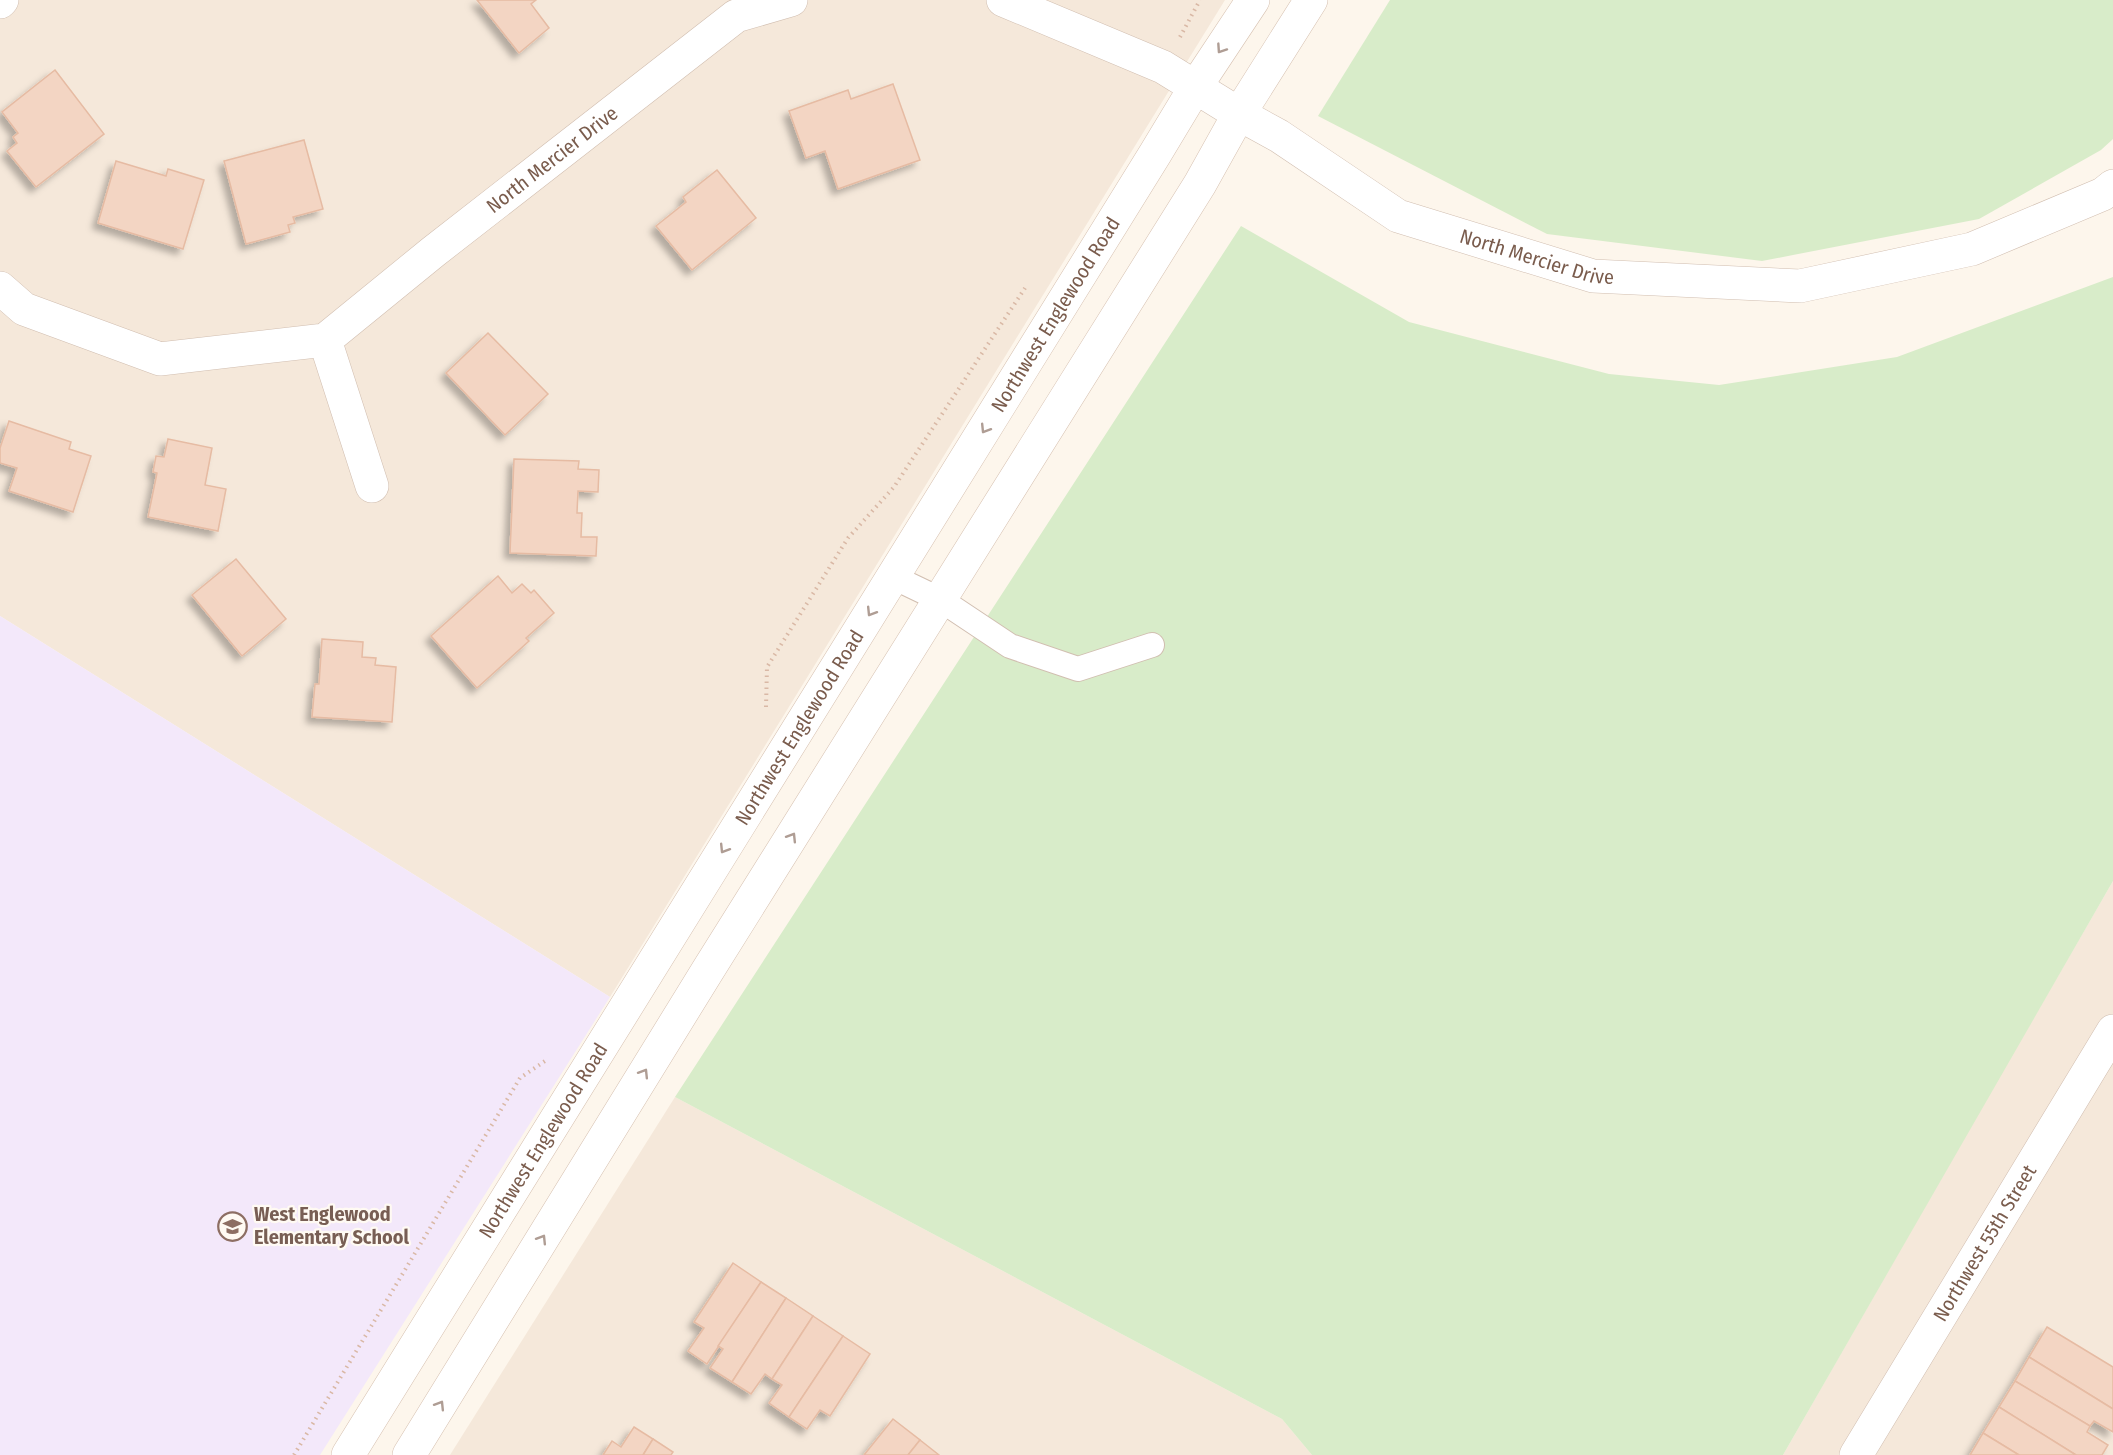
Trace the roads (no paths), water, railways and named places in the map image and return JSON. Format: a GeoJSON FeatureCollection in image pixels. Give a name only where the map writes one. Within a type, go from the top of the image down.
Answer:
{"type":"FeatureCollection","features":[{"type":"Feature","properties":{"kind":"main road","name":"North Mercier Drive"},"geometry":{"type":"LineString","coordinates":[[325,340],[433,252],[736,16],[790,0]]}},
{"type":"Feature","properties":{"kind":"main road","name":"North Mercier Drive"},"geometry":{"type":"LineString","coordinates":[[1003,0],[1163,67],[1279,136],[1398,216],[1593,276],[1800,286],[1972,249],[2103,194],[2113,186]]}},
{"type":"Feature","properties":{"kind":"main road","name":"Northwest Englewood Road"},"geometry":{"type":"LineString","coordinates":[[348,1455],[1196,86],[1253,0]]}},
{"type":"Feature","properties":{"kind":"main road"},"geometry":{"type":"LineString","coordinates":[[409,1455],[702,980],[1200,184],[1239,114],[1311,0]]}},
{"type":"Feature","properties":{"kind":"main road"},"geometry":{"type":"LineString","coordinates":[[0,288],[24,309],[160,359],[325,340],[372,486]]}},
{"type":"Feature","properties":{"kind":"main road","name":"Northwest 55th Street"},"geometry":{"type":"LineString","coordinates":[[1856,1455],[2113,1032]]}},
{"type":"Feature","properties":{"kind":"lane"},"geometry":{"type":"LineString","coordinates":[[893,578],[941,600],[1010,646],[1078,669],[1152,645]]}},
{"type":"Feature","properties":{"kind":"place","name":"West Englewood Elementary School"},"geometry":{"type":"Point","coordinates":[233,1226]}}]}
